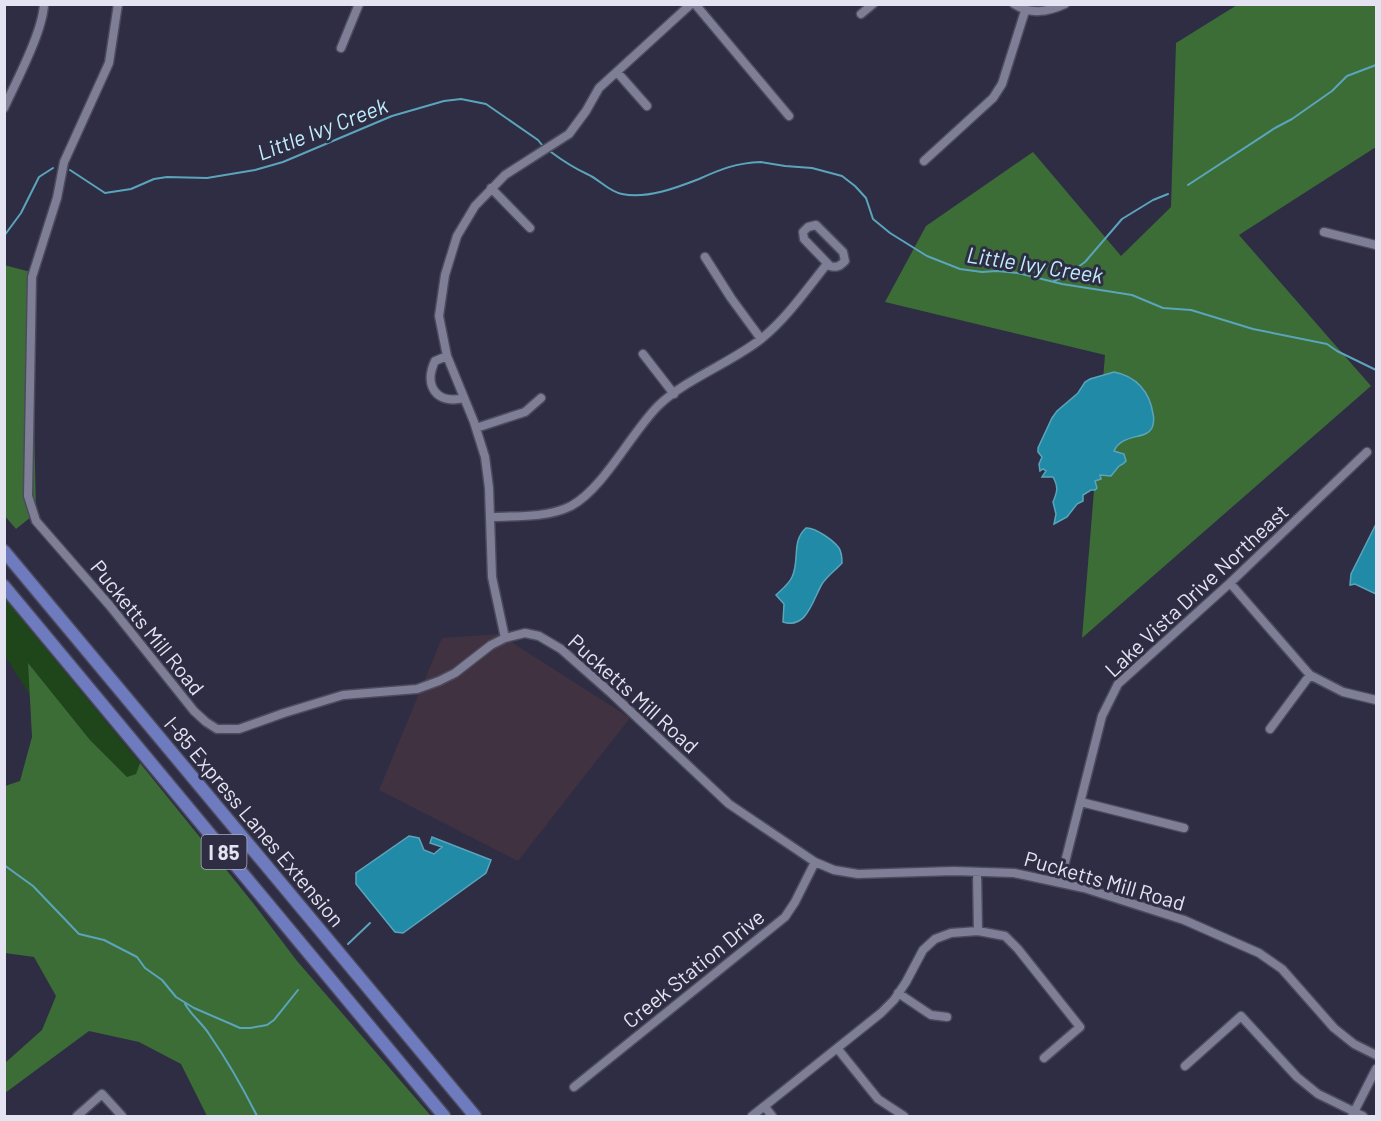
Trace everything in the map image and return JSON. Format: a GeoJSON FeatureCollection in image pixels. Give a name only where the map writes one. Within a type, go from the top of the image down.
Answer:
{"type":"FeatureCollection","features":[{"type":"Feature","properties":{"kind":"highway","name":"I-85 Express Lanes Extension"},"geometry":{"type":"LineString","coordinates":[[4,551],[475,1116]]}},
{"type":"Feature","properties":{"kind":"highway","name":"I-85 Express Lanes Extension"},"geometry":{"type":"LineString","coordinates":[[4,586],[444,1116]]}},
{"type":"Feature","properties":{"kind":"street"},"geometry":{"type":"LineString","coordinates":[[4,108],[37,34],[44,12],[44,4]]}},
{"type":"Feature","properties":{"kind":"street","name":"Pucketts Mill Road"},"geometry":{"type":"LineString","coordinates":[[118,4],[109,63],[64,162],[57,198],[32,277],[28,496],[36,521],[110,606],[194,711],[206,722],[217,729],[239,729],[343,695],[417,689],[455,673],[491,645],[505,638],[514,634],[530,634],[549,641],[561,649],[729,804],[815,862],[834,870],[858,874],[1014,873],[1060,882],[1184,920],[1259,953],[1282,969],[1334,1028],[1354,1044],[1377,1055]]}},
{"type":"Feature","properties":{"kind":"street"},"geometry":{"type":"LineString","coordinates":[[341,48],[359,4]]}},
{"type":"Feature","properties":{"kind":"street"},"geometry":{"type":"LineString","coordinates":[[505,638],[492,577],[489,488],[485,457],[465,398],[447,356],[439,316],[445,275],[457,236],[475,206],[505,174],[569,134],[599,88],[693,4],[789,116]]}},
{"type":"Feature","properties":{"kind":"street"},"geometry":{"type":"LineString","coordinates":[[861,14],[873,4]]}},
{"type":"Feature","properties":{"kind":"street"},"geometry":{"type":"LineString","coordinates":[[1014,4],[1025,11],[1050,11],[1065,4]]}},
{"type":"Feature","properties":{"kind":"street"},"geometry":{"type":"LineString","coordinates":[[924,161],[993,98],[1002,84],[1025,11]]}},
{"type":"Feature","properties":{"kind":"street"},"geometry":{"type":"LineString","coordinates":[[617,72],[647,106]]}},
{"type":"Feature","properties":{"kind":"street"},"geometry":{"type":"LineString","coordinates":[[491,188],[530,228]]}},
{"type":"Feature","properties":{"kind":"street"},"geometry":{"type":"LineString","coordinates":[[816,225],[843,252],[844,261],[841,265],[835,268],[827,264],[804,239],[803,232],[808,227],[816,225]]}},
{"type":"Feature","properties":{"kind":"street"},"geometry":{"type":"LineString","coordinates":[[1324,232],[1377,245]]}},
{"type":"Feature","properties":{"kind":"street"},"geometry":{"type":"LineString","coordinates":[[705,257],[761,339]]}},
{"type":"Feature","properties":{"kind":"street"},"geometry":{"type":"LineString","coordinates":[[490,517],[543,514],[570,506],[589,493],[658,407],[674,394],[761,339],[784,319],[827,264]]}},
{"type":"Feature","properties":{"kind":"street"},"geometry":{"type":"LineString","coordinates":[[643,354],[674,394]]}},
{"type":"Feature","properties":{"kind":"street"},"geometry":{"type":"LineString","coordinates":[[447,356],[435,361],[430,371],[433,391],[453,401],[465,398]]}},
{"type":"Feature","properties":{"kind":"street"},"geometry":{"type":"LineString","coordinates":[[476,428],[525,412],[541,398]]}},
{"type":"Feature","properties":{"kind":"street","name":"Lake Vista Drive Northeast"},"geometry":{"type":"LineString","coordinates":[[1060,882],[1102,716],[1118,684],[1230,583],[1367,452]]}},
{"type":"Feature","properties":{"kind":"street"},"geometry":{"type":"LineString","coordinates":[[1230,583],[1310,675],[1343,692],[1377,700]]}},
{"type":"Feature","properties":{"kind":"street"},"geometry":{"type":"LineString","coordinates":[[1270,729],[1310,675]]}},
{"type":"Feature","properties":{"kind":"street"},"geometry":{"type":"LineString","coordinates":[[1081,802],[1184,828]]}},
{"type":"Feature","properties":{"kind":"street","name":"Creek Station Drive"},"geometry":{"type":"LineString","coordinates":[[574,1088],[785,917],[815,862]]}},
{"type":"Feature","properties":{"kind":"street"},"geometry":{"type":"LineString","coordinates":[[977,872],[978,931]]}},
{"type":"Feature","properties":{"kind":"street"},"geometry":{"type":"LineString","coordinates":[[752,1116],[881,1013],[898,993],[923,950],[936,939],[951,933],[978,931],[1005,936],[1018,948],[1080,1027],[1044,1058]]}},
{"type":"Feature","properties":{"kind":"street"},"geometry":{"type":"LineString","coordinates":[[898,993],[931,1015],[947,1017]]}},
{"type":"Feature","properties":{"kind":"street"},"geometry":{"type":"LineString","coordinates":[[1185,1066],[1241,1016],[1297,1077],[1318,1094],[1353,1114],[1363,1116]]}},
{"type":"Feature","properties":{"kind":"street"},"geometry":{"type":"LineString","coordinates":[[837,1048],[879,1099],[904,1116]]}},
{"type":"Feature","properties":{"kind":"street"},"geometry":{"type":"LineString","coordinates":[[1353,1114],[1377,1069]]}},
{"type":"Feature","properties":{"kind":"street"},"geometry":{"type":"LineString","coordinates":[[77,1116],[102,1094],[122,1116]]}},
{"type":"Feature","properties":{"kind":"street"},"geometry":{"type":"LineString","coordinates":[[765,1107],[772,1116]]}},
{"type":"Feature","properties":{"kind":"shaded area"},"geometry":{"type":"Polygon","coordinates":[[[499,634],[630,718],[518,861],[379,790],[442,638],[499,634]]]}},
{"type":"Feature","properties":{"kind":"green space"},"geometry":{"type":"Polygon","coordinates":[[[1237,5],[1376,5],[1376,147],[1239,235],[1371,386],[1082,638],[1105,355],[885,302],[926,226],[1033,152],[1121,256],[1171,207],[1176,43],[1237,5]]]}},
{"type":"Feature","properties":{"kind":"green space"},"geometry":{"type":"Polygon","coordinates":[[[4,265],[31,272],[36,513],[16,529],[4,515],[4,265]]]}},
{"type":"Feature","properties":{"kind":"green space"},"geometry":{"type":"Polygon","coordinates":[[[4,598],[140,763],[136,774],[127,777],[90,740],[28,664],[30,695],[5,656],[4,598]]]}},
{"type":"Feature","properties":{"kind":"green space"},"geometry":{"type":"Polygon","coordinates":[[[28,663],[90,740],[127,777],[136,774],[140,763],[297,961],[431,1116],[207,1116],[181,1064],[139,1042],[89,1031],[5,1093],[5,1063],[42,1030],[56,996],[34,957],[5,953],[5,786],[20,781],[32,737],[28,663]]]}},
{"type":"Feature","properties":{"kind":"water"},"geometry":{"type":"Polygon","coordinates":[[[1114,372],[1129,377],[1141,386],[1151,406],[1152,428],[1145,434],[1118,445],[1114,451],[1124,454],[1126,461],[1111,476],[1100,475],[1101,479],[1095,481],[1097,488],[1083,495],[1083,501],[1077,504],[1067,517],[1054,524],[1056,514],[1053,502],[1057,487],[1053,477],[1042,477],[1046,471],[1043,469],[1040,471],[1039,464],[1042,457],[1038,448],[1052,418],[1078,393],[1085,382],[1114,372]]]}},
{"type":"Feature","properties":{"kind":"water"},"geometry":{"type":"Polygon","coordinates":[[[1376,524],[1376,594],[1355,584],[1350,585],[1351,574],[1376,524]]]}},
{"type":"Feature","properties":{"kind":"water"},"geometry":{"type":"Polygon","coordinates":[[[806,528],[819,532],[837,545],[841,552],[842,563],[822,584],[804,617],[798,622],[783,622],[784,604],[776,595],[792,577],[797,545],[801,533],[806,528]]]}},
{"type":"Feature","properties":{"kind":"water"},"geometry":{"type":"Polygon","coordinates":[[[409,836],[419,838],[424,850],[434,854],[442,847],[430,843],[432,837],[491,860],[486,873],[403,933],[395,932],[356,884],[356,873],[409,836]]]}},
{"type":"Feature","properties":{"kind":"waterway"},"geometry":{"type":"LineString","coordinates":[[1188,185],[1292,119],[1332,91],[1347,76],[1376,65]]}},
{"type":"Feature","properties":{"kind":"waterway","name":"Little Ivy Creek"},"geometry":{"type":"LineString","coordinates":[[70,170],[105,193],[131,189],[154,179],[167,177],[207,178],[255,170],[283,162],[392,116],[444,101],[461,99],[486,104],[542,145]]}},
{"type":"Feature","properties":{"kind":"waterway","name":"Little Ivy Creek"},"geometry":{"type":"LineString","coordinates":[[551,152],[613,191],[632,195],[651,194],[671,189],[736,165],[761,162],[812,168],[842,176],[866,198],[873,219],[890,233],[927,256],[960,269],[1018,273],[1062,284],[1132,295],[1163,308],[1191,310],[1253,329],[1327,344],[1376,370]]}},
{"type":"Feature","properties":{"kind":"waterway","name":"Little Ivy Creek"},"geometry":{"type":"LineString","coordinates":[[4,236],[21,213],[39,177],[53,168]]}},
{"type":"Feature","properties":{"kind":"waterway"},"geometry":{"type":"LineString","coordinates":[[1054,281],[1085,262],[1122,219],[1153,200],[1168,194]]}},
{"type":"Feature","properties":{"kind":"waterway"},"geometry":{"type":"LineString","coordinates":[[4,865],[33,886],[79,934],[104,940],[137,957],[145,968],[162,980],[176,997],[194,1008],[240,1028],[267,1025],[274,1020],[298,990]]}},
{"type":"Feature","properties":{"kind":"waterway"},"geometry":{"type":"LineString","coordinates":[[348,944],[370,923]]}},
{"type":"Feature","properties":{"kind":"waterway"},"geometry":{"type":"LineString","coordinates":[[185,1004],[222,1054],[257,1116]]}}]}
